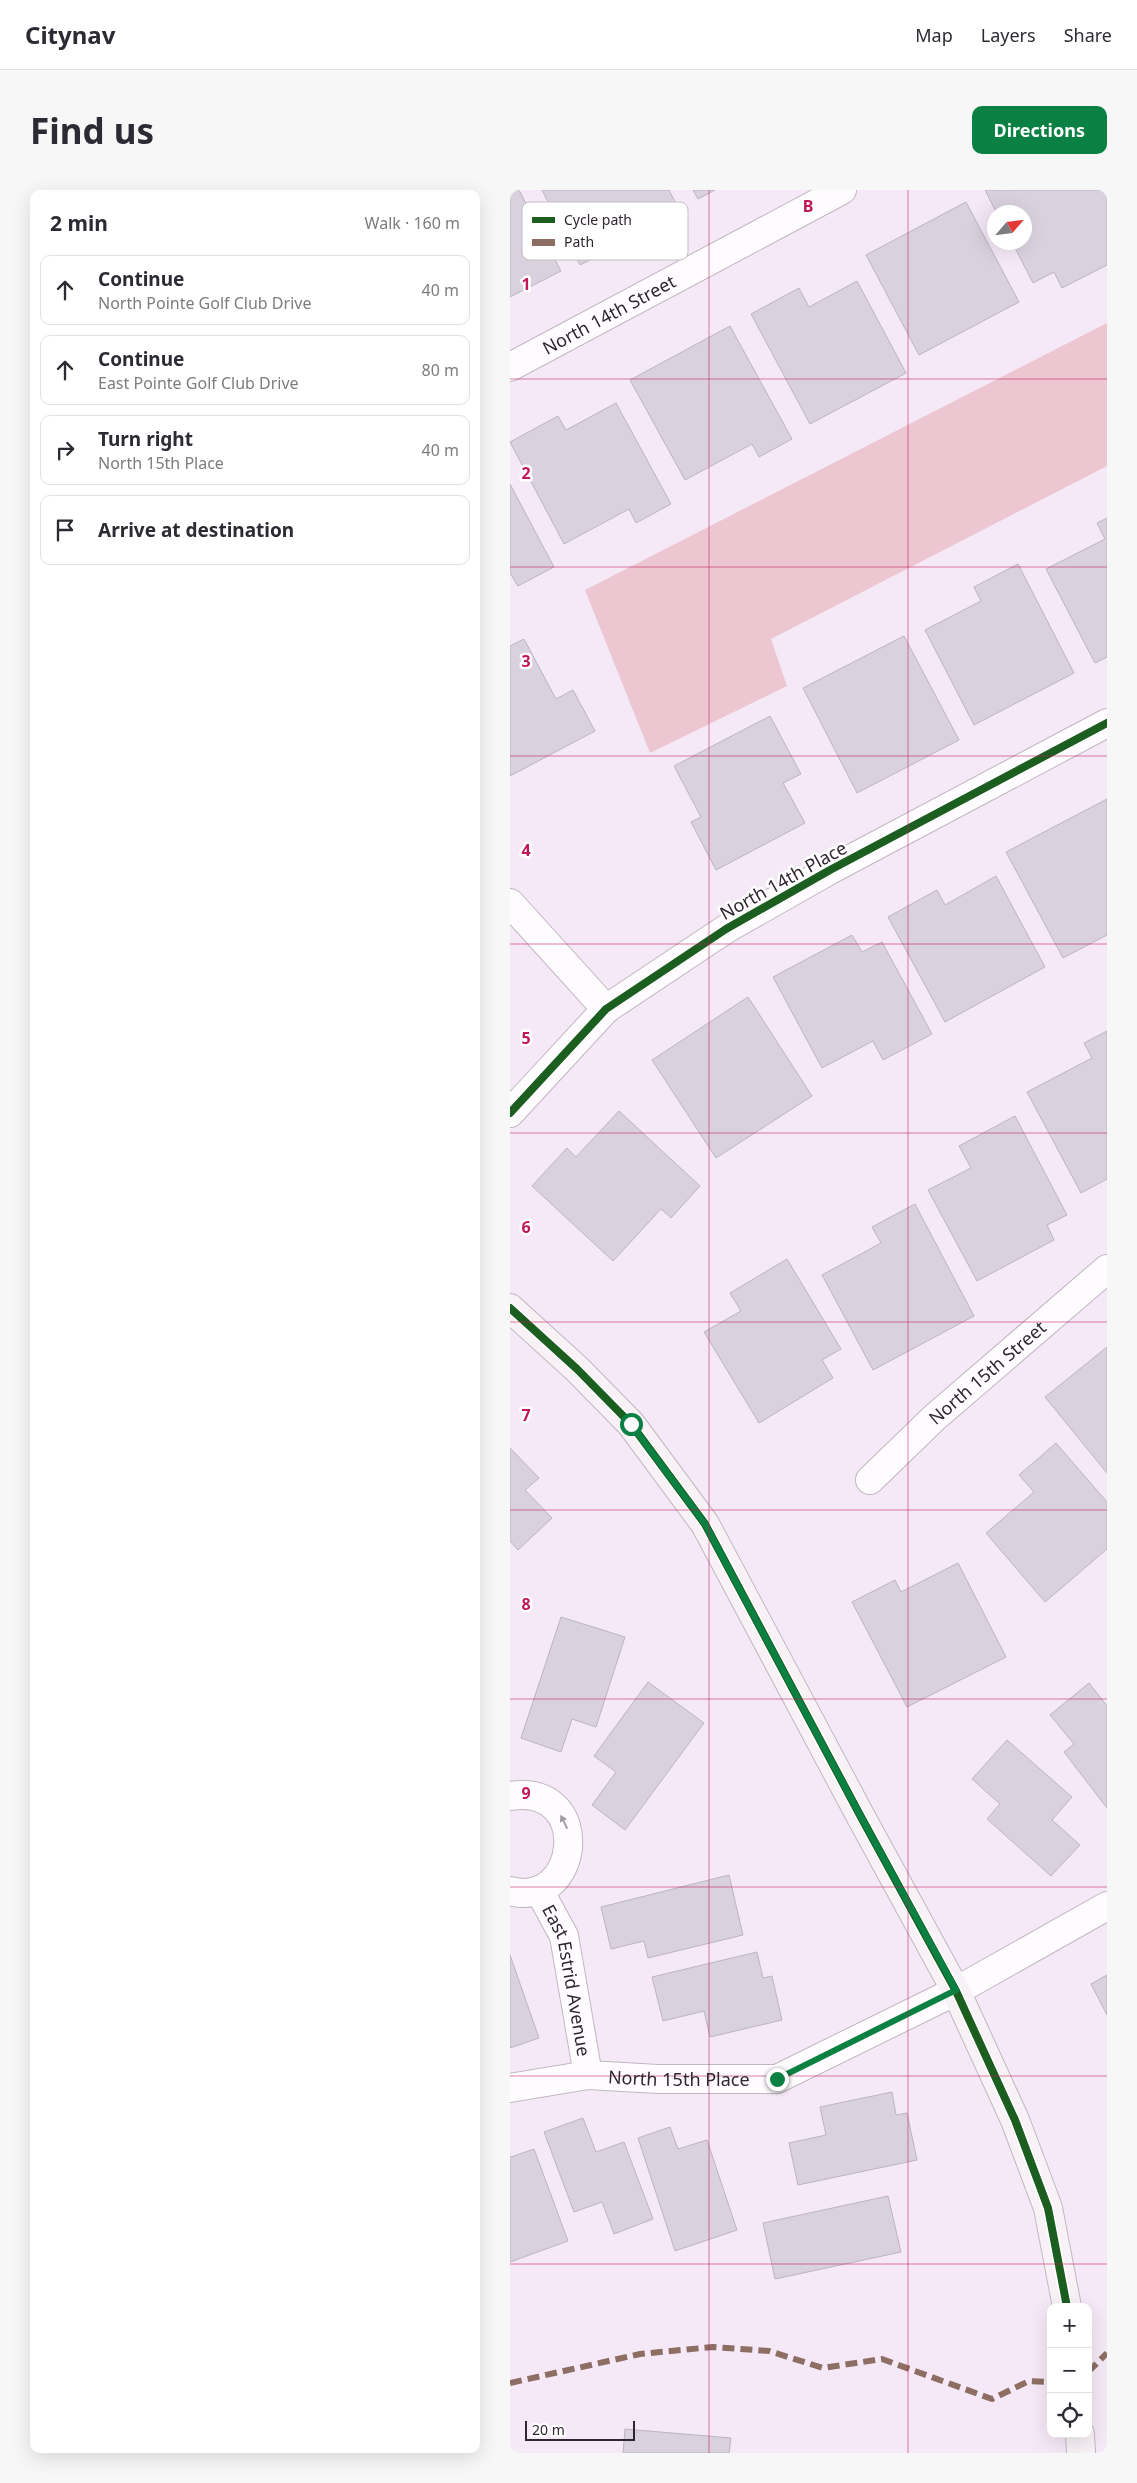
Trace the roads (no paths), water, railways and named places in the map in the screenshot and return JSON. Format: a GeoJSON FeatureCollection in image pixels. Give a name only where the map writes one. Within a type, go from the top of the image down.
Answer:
{"type":"FeatureCollection","features":[{"type":"Feature","properties":{"kind":"street","name":"North 14th Street"},"geometry":{"type":"LineString","coordinates":[[510,367],[842,190]]}},
{"type":"Feature","properties":{"kind":"street","name":"North 14th Place"},"geometry":{"type":"LineString","coordinates":[[510,1113],[606,1009],[735,924],[830,870],[1107,723]]}},
{"type":"Feature","properties":{"kind":"street"},"geometry":{"type":"LineString","coordinates":[[510,903],[606,1009]]}},
{"type":"Feature","properties":{"kind":"street","name":"North 15th Street"},"geometry":{"type":"LineString","coordinates":[[870,1480],[934,1418],[1107,1269]]}},
{"type":"Feature","properties":{"kind":"street"},"geometry":{"type":"LineString","coordinates":[[510,1308],[577,1369],[631,1424],[705,1524],[861,1817],[956,1990],[1016,2120],[1048,2208],[1066,2303]]}},
{"type":"Feature","properties":{"kind":"street","name":"East Estrid Avenue"},"geometry":{"type":"LineString","coordinates":[[510,1796],[523,1794],[544,1800],[557,1809],[569,1833],[569,1850],[563,1869],[553,1881],[539,1890],[518,1893],[510,1891]]}},
{"type":"Feature","properties":{"kind":"street","name":"East Estrid Avenue"},"geometry":{"type":"LineString","coordinates":[[539,1890],[564,1936],[588,2075]]}},
{"type":"Feature","properties":{"kind":"street","name":"North 15th Place"},"geometry":{"type":"LineString","coordinates":[[510,2088],[588,2075],[658,2079],[777,2079],[956,1990],[1107,1906]]}},
{"type":"Feature","properties":{"kind":"street"},"geometry":{"type":"LineString","coordinates":[[1080,2438],[1081,2453]]}}]}
